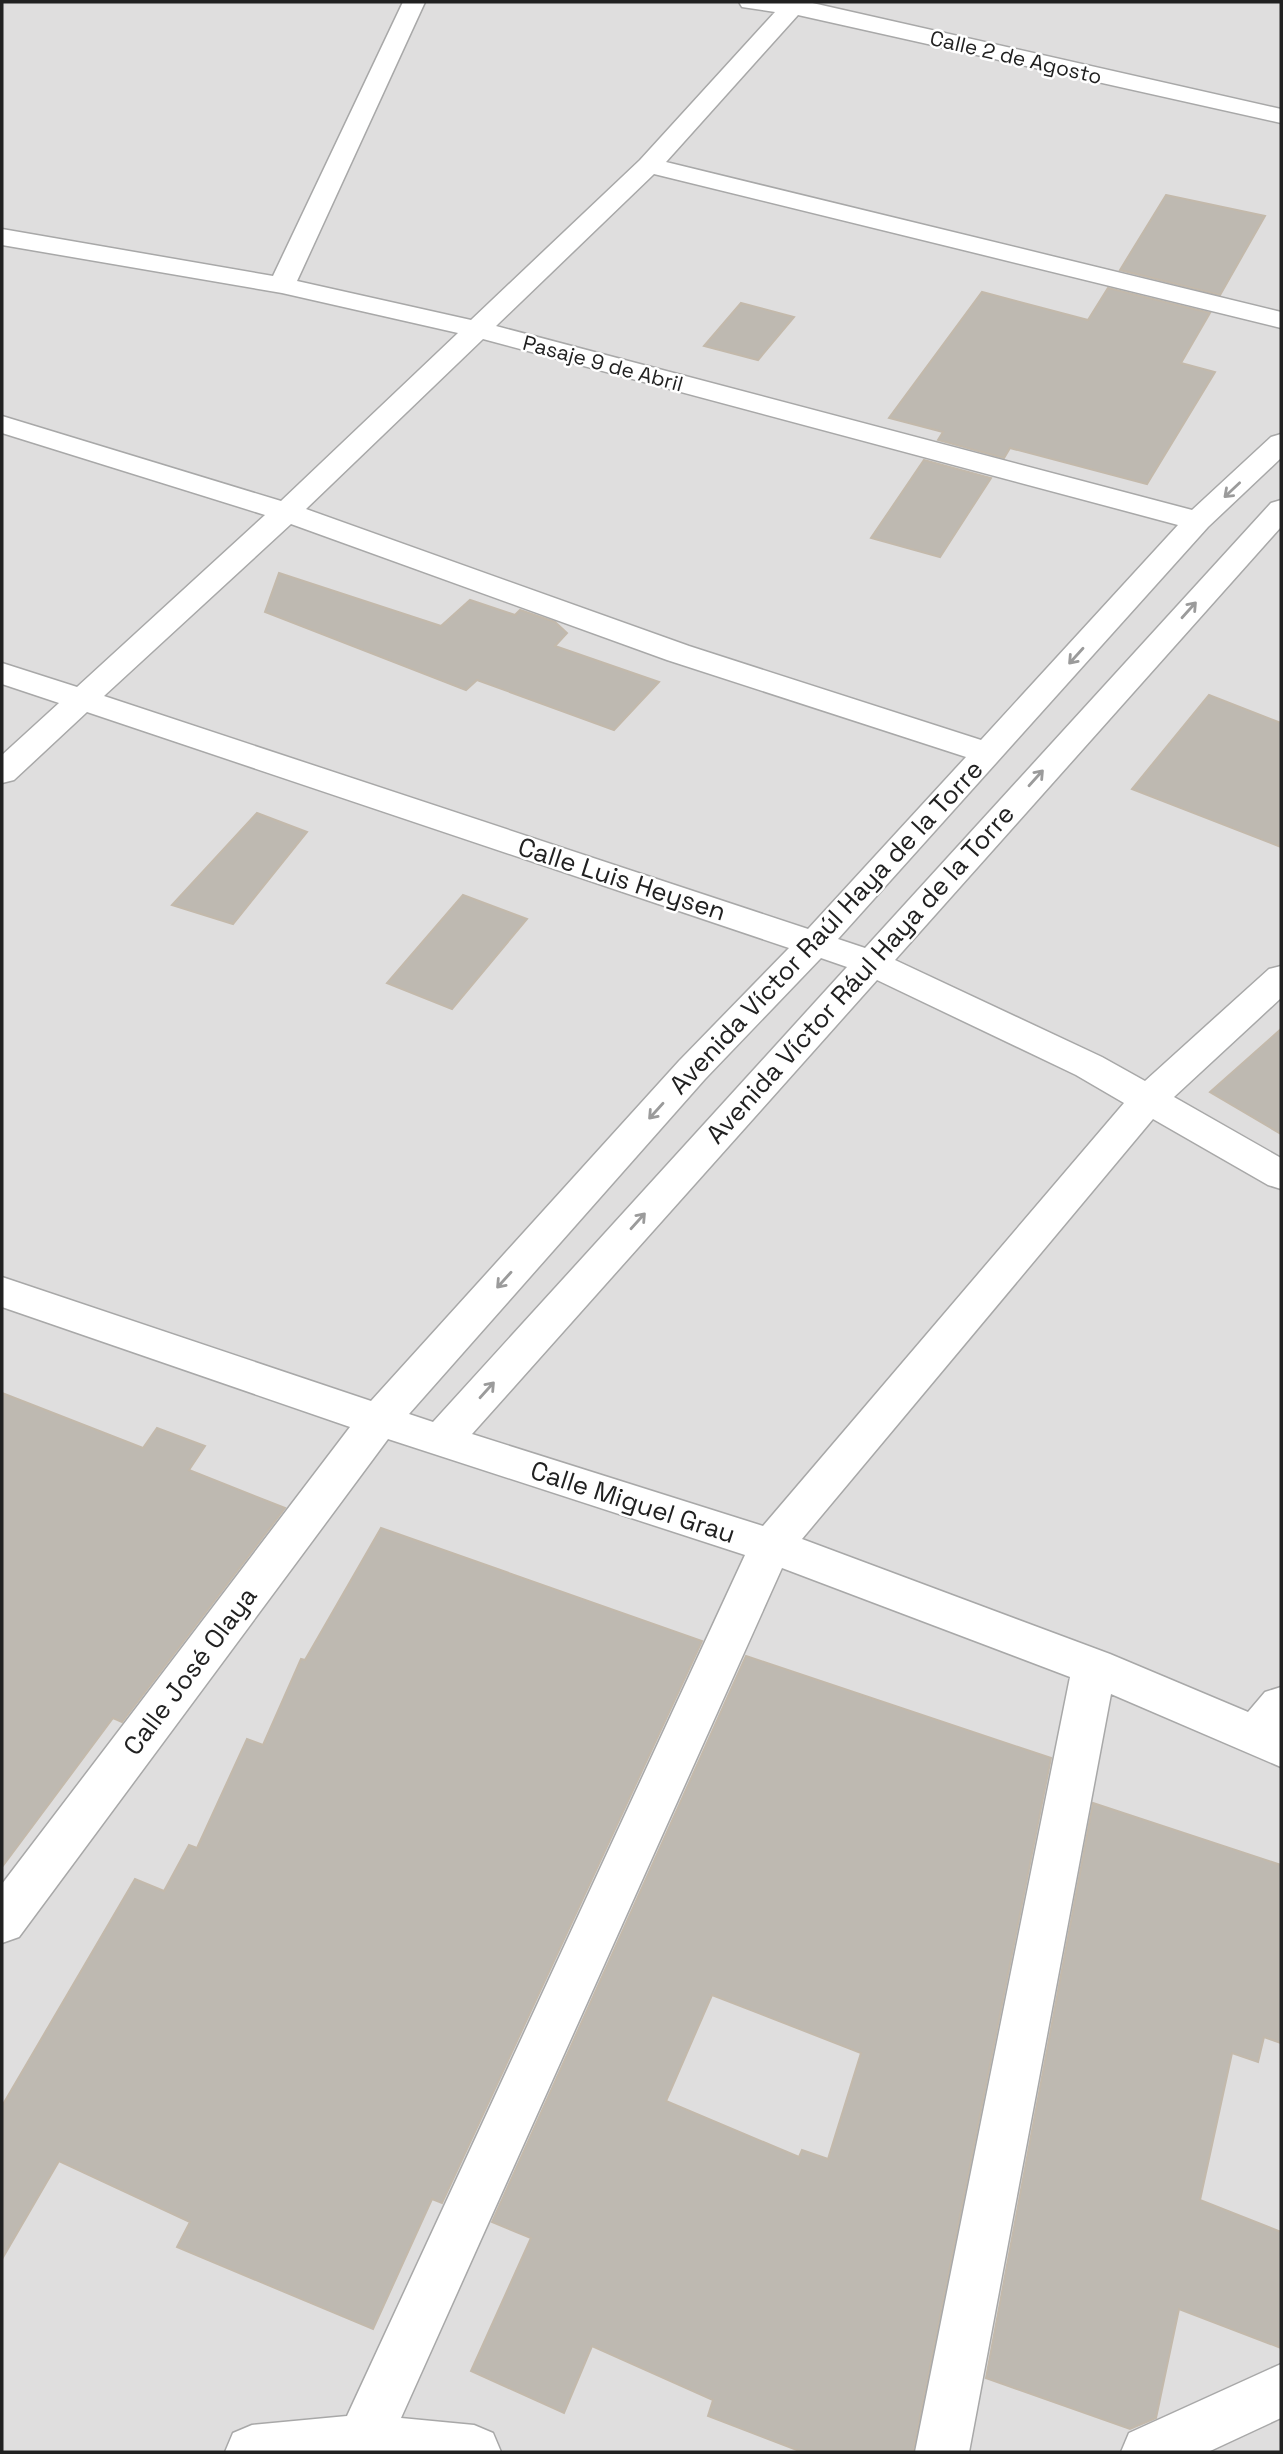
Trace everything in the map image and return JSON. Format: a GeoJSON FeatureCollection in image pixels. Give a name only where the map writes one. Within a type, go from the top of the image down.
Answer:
{"type":"FeatureCollection","features":[{"type":"Feature","properties":{"kind":"street"},"geometry":{"type":"LineString","coordinates":[[282,285],[414,2]]}},
{"type":"Feature","properties":{"kind":"street","name":"Calle 2 de Agosto"},"geometry":{"type":"LineString","coordinates":[[750,2],[795,5],[1281,117]]}},
{"type":"Feature","properties":{"kind":"street"},"geometry":{"type":"LineString","coordinates":[[2,773],[286,512],[649,165],[795,5]]}},
{"type":"Feature","properties":{"kind":"street"},"geometry":{"type":"LineString","coordinates":[[649,165],[1281,320]]}},
{"type":"Feature","properties":{"kind":"street","name":"Pasaje 9 de Abril"},"geometry":{"type":"LineString","coordinates":[[2,237],[282,285],[476,329],[1198,521]]}},
{"type":"Feature","properties":{"kind":"street"},"geometry":{"type":"LineString","coordinates":[[2,424],[286,512],[678,653],[988,753]]}},
{"type":"Feature","properties":{"kind":"street","name":"Avenida Víctor Raúl Haya de la Torre"},"geometry":{"type":"LineString","coordinates":[[379,1420],[692,1070],[815,943],[1198,521],[1281,443]]}},
{"type":"Feature","properties":{"kind":"street","name":"Avenida Víctor Rául Haya de la Torre"},"geometry":{"type":"LineString","coordinates":[[441,1441],[869,962],[1281,509]]}},
{"type":"Feature","properties":{"kind":"street","name":"Calle Luis Heysen"},"geometry":{"type":"LineString","coordinates":[[2,673],[869,962],[1066,1055],[1281,1175]]}},
{"type":"Feature","properties":{"kind":"street"},"geometry":{"type":"LineString","coordinates":[[363,2441],[771,1546],[1147,1101],[1281,978]]}},
{"type":"Feature","properties":{"kind":"street","name":"Calle Miguel Grau"},"geometry":{"type":"LineString","coordinates":[[2,1292],[441,1441],[771,1546],[1094,1667],[1273,1730]]}},
{"type":"Feature","properties":{"kind":"street","name":"Calle José Olaya"},"geometry":{"type":"LineString","coordinates":[[2,1921],[379,1420]]}},
{"type":"Feature","properties":{"kind":"street"},"geometry":{"type":"LineString","coordinates":[[942,2452],[1094,1667]]}},
{"type":"Feature","properties":{"kind":"street"},"geometry":{"type":"LineString","coordinates":[[1148,2452],[1281,2391]]}},
{"type":"Feature","properties":{"kind":"street"},"geometry":{"type":"LineString","coordinates":[[252,2452],[363,2441],[474,2452]]}},
{"type":"Feature","properties":{"kind":"shaded area"},"geometry":{"type":"Polygon","coordinates":[[[2,2],[1281,2],[1281,2452],[2,2452],[2,2]]]}},
{"type":"Feature","properties":{"kind":"building"},"geometry":{"type":"Polygon","coordinates":[[[1166,195],[1265,216],[1220,295],[1120,270],[1166,195]]]}},
{"type":"Feature","properties":{"kind":"building"},"geometry":{"type":"Polygon","coordinates":[[[1108,288],[1210,313],[1181,363],[1215,372],[1147,484],[1010,448],[1004,458],[938,440],[943,432],[889,418],[982,292],[1088,320],[1108,288]]]}},
{"type":"Feature","properties":{"kind":"building"},"geometry":{"type":"Polygon","coordinates":[[[741,303],[794,317],[758,360],[704,346],[741,303]]]}},
{"type":"Feature","properties":{"kind":"building"},"geometry":{"type":"Polygon","coordinates":[[[924,460],[991,478],[940,557],[871,538],[924,460]]]}},
{"type":"Feature","properties":{"kind":"building"},"geometry":{"type":"Polygon","coordinates":[[[279,573],[441,626],[470,600],[515,615],[520,610],[555,622],[567,633],[555,646],[659,682],[614,730],[477,680],[466,690],[265,612],[279,573]]]}},
{"type":"Feature","properties":{"kind":"building"},"geometry":{"type":"Polygon","coordinates":[[[1209,695],[1281,723],[1281,847],[1132,789],[1209,695]]]}},
{"type":"Feature","properties":{"kind":"building"},"geometry":{"type":"Polygon","coordinates":[[[257,813],[307,832],[233,924],[172,905],[257,813]]]}},
{"type":"Feature","properties":{"kind":"building"},"geometry":{"type":"Polygon","coordinates":[[[463,895],[527,919],[452,1009],[387,983],[463,895]]]}},
{"type":"Feature","properties":{"kind":"building"},"geometry":{"type":"Polygon","coordinates":[[[1281,1029],[1281,1134],[1210,1092],[1281,1029]]]}},
{"type":"Feature","properties":{"kind":"building"},"geometry":{"type":"Polygon","coordinates":[[[2,1393],[143,1448],[157,1428],[205,1446],[189,1470],[285,1508],[122,1722],[113,1718],[2,1867],[2,1393]]]}},
{"type":"Feature","properties":{"kind":"building"},"geometry":{"type":"Polygon","coordinates":[[[381,1528],[702,1641],[442,2203],[432,2199],[373,2329],[177,2247],[190,2222],[59,2161],[2,2259],[2,2106],[135,1879],[164,1891],[189,1845],[197,1848],[247,1739],[263,1745],[301,1659],[305,1660],[381,1528]]]}},
{"type":"Feature","properties":{"kind":"building"},"geometry":{"type":"Polygon","coordinates":[[[746,1656],[1051,1758],[913,2452],[802,2452],[708,2416],[713,2400],[592,2346],[564,2413],[471,2371],[531,2238],[492,2222],[746,1656]],[[712,1995],[666,2101],[799,2157],[802,2150],[828,2159],[861,2053],[712,1995]]]}},
{"type":"Feature","properties":{"kind":"building"},"geometry":{"type":"Polygon","coordinates":[[[1093,1803],[1281,1865],[1281,2043],[1264,2037],[1258,2062],[1232,2053],[1200,2200],[1281,2232],[1281,2348],[1179,2309],[1156,2418],[1130,2429],[986,2378],[1093,1803]]]}}]}
